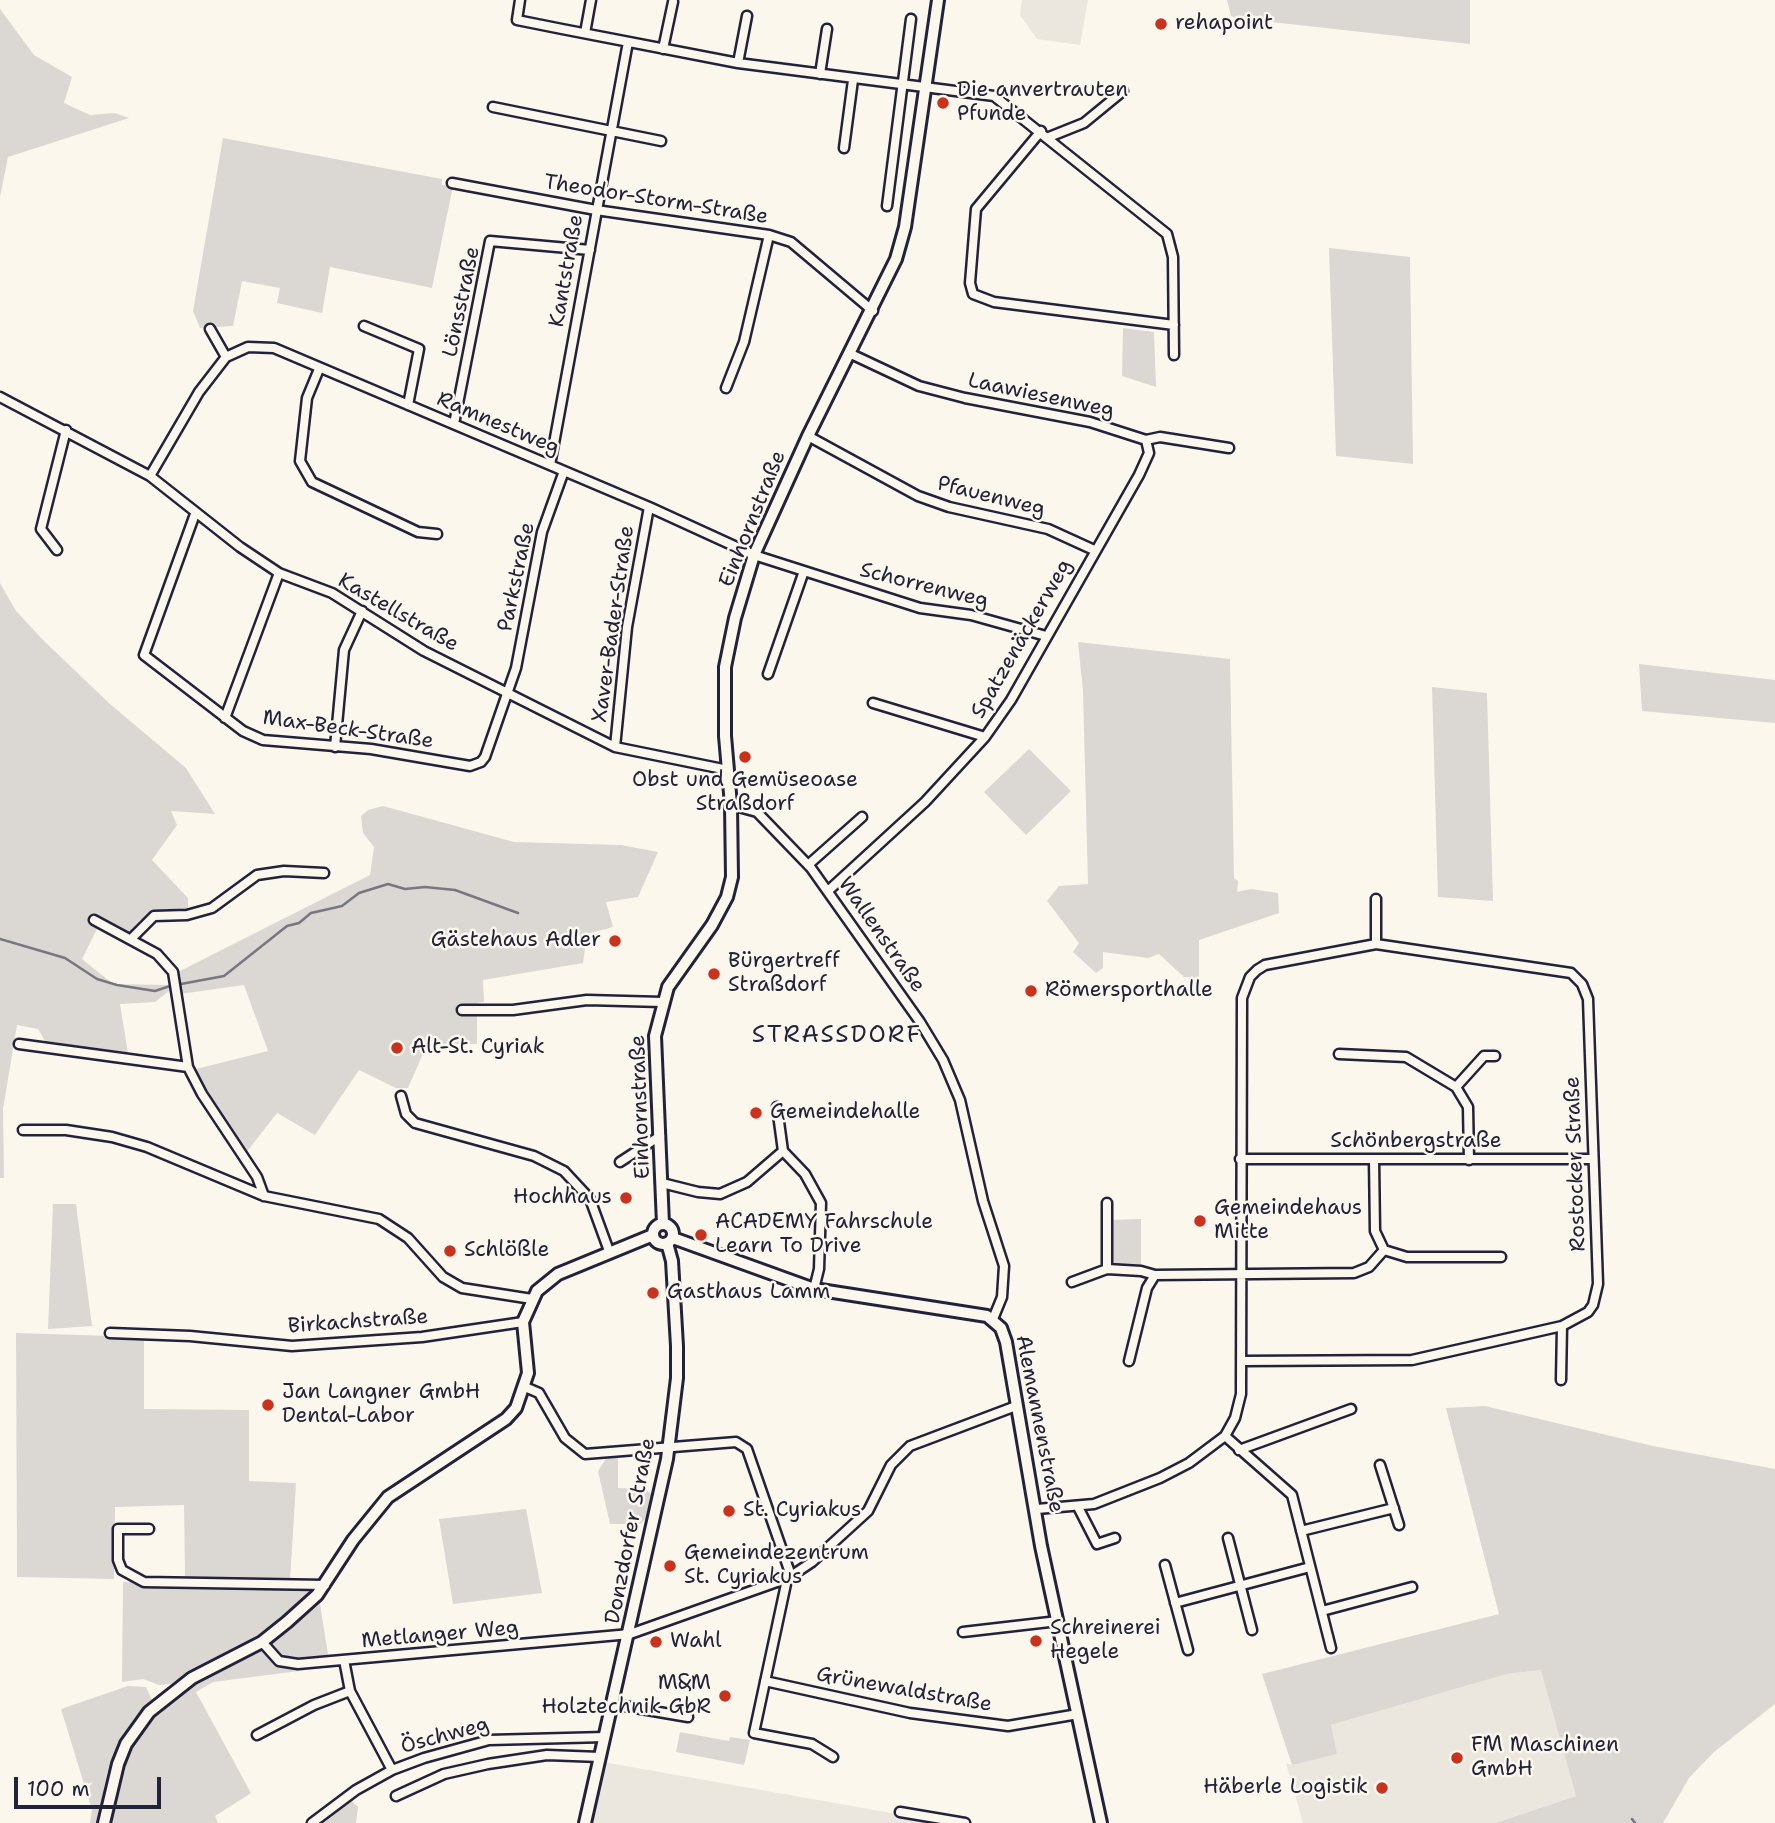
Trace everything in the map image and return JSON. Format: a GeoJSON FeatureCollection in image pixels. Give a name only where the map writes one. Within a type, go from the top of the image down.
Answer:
{"type":"FeatureCollection","features":[{"type":"Feature","properties":{"kind":"main road","name":"Einhornstraße"},"geometry":{"type":"LineString","coordinates":[[663,1224],[655,1036],[662,1002],[675,975],[712,925],[727,897],[734,868],[724,736],[725,667],[735,618],[754,555],[808,436],[873,311],[896,259],[905,227],[938,0]]}},
{"type":"Feature","properties":{"kind":"main road"},"geometry":{"type":"LineString","coordinates":[[663,1224],[672,1228],[670,1240],[659,1243],[653,1236],[654,1229],[663,1224]]}},
{"type":"Feature","properties":{"kind":"main road"},"geometry":{"type":"LineString","coordinates":[[104,1823],[118,1764],[126,1744],[149,1712],[192,1678],[262,1642],[309,1604],[325,1585],[353,1540],[388,1497],[417,1475],[506,1419],[516,1408],[528,1373],[523,1322],[537,1291],[558,1273],[653,1236]]}},
{"type":"Feature","properties":{"kind":"main road","name":"Alemannenstraße"},"geometry":{"type":"LineString","coordinates":[[670,1240],[814,1289],[967,1312],[993,1319],[1006,1342],[1058,1621],[1101,1823]]}},
{"type":"Feature","properties":{"kind":"main road","name":"Donzdorfer Straße"},"geometry":{"type":"LineString","coordinates":[[584,1823],[630,1634],[669,1447],[677,1378],[670,1240]]}},
{"type":"Feature","properties":{"kind":"street"},"geometry":{"type":"LineString","coordinates":[[520,0],[517,20],[738,63],[853,80],[994,96],[1049,137],[1167,234],[1173,257],[1174,355]]}},
{"type":"Feature","properties":{"kind":"street"},"geometry":{"type":"LineString","coordinates":[[584,33],[591,0]]}},
{"type":"Feature","properties":{"kind":"street"},"geometry":{"type":"LineString","coordinates":[[663,49],[673,2]]}},
{"type":"Feature","properties":{"kind":"street"},"geometry":{"type":"LineString","coordinates":[[738,63],[747,16]]}},
{"type":"Feature","properties":{"kind":"street"},"geometry":{"type":"LineString","coordinates":[[887,206],[911,19]]}},
{"type":"Feature","properties":{"kind":"street"},"geometry":{"type":"LineString","coordinates":[[820,74],[827,29]]}},
{"type":"Feature","properties":{"kind":"street","name":"Kantstraße"},"geometry":{"type":"LineString","coordinates":[[550,465],[628,41]]}},
{"type":"Feature","properties":{"kind":"street"},"geometry":{"type":"LineString","coordinates":[[844,148],[853,80]]}},
{"type":"Feature","properties":{"kind":"street"},"geometry":{"type":"LineString","coordinates":[[1049,137],[1084,123],[1123,91]]}},
{"type":"Feature","properties":{"kind":"street"},"geometry":{"type":"LineString","coordinates":[[492,107],[661,141]]}},
{"type":"Feature","properties":{"kind":"street"},"geometry":{"type":"LineString","coordinates":[[1041,131],[976,209],[970,283],[973,294],[994,302],[1174,325]]}},
{"type":"Feature","properties":{"kind":"street","name":"Theodor-Storm-Straße"},"geometry":{"type":"LineString","coordinates":[[452,183],[596,210],[769,235],[791,242],[873,311]]}},
{"type":"Feature","properties":{"kind":"street"},"geometry":{"type":"LineString","coordinates":[[726,388],[744,342],[769,235]]}},
{"type":"Feature","properties":{"kind":"street","name":"Lönsstraße"},"geometry":{"type":"LineString","coordinates":[[454,424],[490,241],[590,250]]}},
{"type":"Feature","properties":{"kind":"street"},"geometry":{"type":"LineString","coordinates":[[364,326],[419,349],[408,405]]}},
{"type":"Feature","properties":{"kind":"street"},"geometry":{"type":"LineString","coordinates":[[150,476],[199,392],[226,357],[210,329]]}},
{"type":"Feature","properties":{"kind":"street","name":"Ramnestweg"},"geometry":{"type":"LineString","coordinates":[[226,357],[238,350],[261,346],[274,348],[649,507],[754,555]]}},
{"type":"Feature","properties":{"kind":"street","name":"Laawiesenweg"},"geometry":{"type":"LineString","coordinates":[[851,354],[919,386],[996,406],[1090,422],[1146,440],[1160,437],[1229,448]]}},
{"type":"Feature","properties":{"kind":"street"},"geometry":{"type":"LineString","coordinates":[[319,369],[307,398],[300,461],[312,482],[418,532],[437,534]]}},
{"type":"Feature","properties":{"kind":"street","name":"Kastellstraße"},"geometry":{"type":"LineString","coordinates":[[0,397],[150,476],[195,514],[279,573],[332,593],[424,651],[615,747],[728,770]]}},
{"type":"Feature","properties":{"kind":"street"},"geometry":{"type":"LineString","coordinates":[[57,550],[41,529],[66,430]]}},
{"type":"Feature","properties":{"kind":"street","name":"Pfauenweg"},"geometry":{"type":"LineString","coordinates":[[808,436],[918,496],[948,507],[1048,529],[1094,550]]}},
{"type":"Feature","properties":{"kind":"street","name":"Spatzenäckerweg"},"geometry":{"type":"LineString","coordinates":[[829,890],[925,802],[985,737],[1147,459],[1150,449],[1146,440]]}},
{"type":"Feature","properties":{"kind":"street","name":"Parkstraße"},"geometry":{"type":"LineString","coordinates":[[507,692],[516,668],[542,532],[564,471]]}},
{"type":"Feature","properties":{"kind":"street","name":"Xaver-Bader-Straße"},"geometry":{"type":"LineString","coordinates":[[615,747],[627,627],[649,507]]}},
{"type":"Feature","properties":{"kind":"street","name":"Max-Beck-Straße"},"geometry":{"type":"LineString","coordinates":[[195,514],[144,655],[225,718],[263,740],[371,749],[470,766],[481,762],[485,757],[507,692]]}},
{"type":"Feature","properties":{"kind":"street","name":"Schorrenweg"},"geometry":{"type":"LineString","coordinates":[[754,555],[920,608],[971,615],[1046,636]]}},
{"type":"Feature","properties":{"kind":"street"},"geometry":{"type":"LineString","coordinates":[[768,674],[804,572]]}},
{"type":"Feature","properties":{"kind":"street"},"geometry":{"type":"LineString","coordinates":[[225,718],[279,573]]}},
{"type":"Feature","properties":{"kind":"street"},"geometry":{"type":"LineString","coordinates":[[335,747],[344,650],[362,611]]}},
{"type":"Feature","properties":{"kind":"street"},"geometry":{"type":"LineString","coordinates":[[873,703],[985,737]]}},
{"type":"Feature","properties":{"kind":"street","name":"Wallenstraße"},"geometry":{"type":"LineString","coordinates":[[731,805],[757,812],[808,865],[829,890],[928,1034],[960,1100],[984,1201],[1004,1266],[1002,1297],[993,1319]]}},
{"type":"Feature","properties":{"kind":"street"},"geometry":{"type":"LineString","coordinates":[[808,865],[862,817]]}},
{"type":"Feature","properties":{"kind":"street"},"geometry":{"type":"LineString","coordinates":[[132,938],[154,916],[187,915],[212,908],[257,875],[284,871],[324,873]]}},
{"type":"Feature","properties":{"kind":"street"},"geometry":{"type":"LineString","coordinates":[[1037,1509],[1077,1507],[1123,1494],[1160,1478],[1189,1463],[1224,1436],[1235,1418],[1241,1394],[1242,1361],[1242,998],[1250,977],[1265,965],[1376,944],[1376,899]]}},
{"type":"Feature","properties":{"kind":"street"},"geometry":{"type":"LineString","coordinates":[[94,920],[132,938],[157,954],[173,972],[188,1067],[202,1094],[257,1177],[264,1196]]}},
{"type":"Feature","properties":{"kind":"street","name":"Rostocker Straße"},"geometry":{"type":"LineString","coordinates":[[1242,1361],[1412,1360],[1562,1326],[1588,1312],[1596,1296],[1588,999],[1582,984],[1571,974],[1555,969],[1376,944]]}},
{"type":"Feature","properties":{"kind":"street"},"geometry":{"type":"LineString","coordinates":[[462,1010],[513,1010],[587,1000],[662,1002]]}},
{"type":"Feature","properties":{"kind":"street"},"geometry":{"type":"LineString","coordinates":[[19,1044],[188,1067]]}},
{"type":"Feature","properties":{"kind":"street"},"geometry":{"type":"LineString","coordinates":[[1339,1054],[1392,1054],[1406,1057],[1456,1087],[1468,1107],[1469,1160]]}},
{"type":"Feature","properties":{"kind":"street"},"geometry":{"type":"LineString","coordinates":[[1456,1087],[1484,1056],[1494,1056]]}},
{"type":"Feature","properties":{"kind":"street"},"geometry":{"type":"LineString","coordinates":[[401,1096],[406,1114],[415,1122],[534,1156],[564,1171],[590,1199],[609,1251]]}},
{"type":"Feature","properties":{"kind":"street"},"geometry":{"type":"LineString","coordinates":[[778,1107],[783,1151],[805,1174],[821,1203],[818,1269],[814,1289]]}},
{"type":"Feature","properties":{"kind":"street"},"geometry":{"type":"LineString","coordinates":[[23,1130],[66,1130],[112,1137],[146,1147],[264,1196],[379,1219],[408,1238],[443,1278],[462,1288],[532,1299]]}},
{"type":"Feature","properties":{"kind":"street"},"geometry":{"type":"LineString","coordinates":[[620,1163],[660,1136]]}},
{"type":"Feature","properties":{"kind":"street"},"geometry":{"type":"LineString","coordinates":[[662,1183],[698,1192],[720,1194],[747,1182],[783,1151]]}},
{"type":"Feature","properties":{"kind":"street","name":"Schönbergstraße"},"geometry":{"type":"LineString","coordinates":[[1240,1159],[1593,1159]]}},
{"type":"Feature","properties":{"kind":"street"},"geometry":{"type":"LineString","coordinates":[[1374,1159],[1375,1231],[1384,1250],[1407,1257],[1501,1257]]}},
{"type":"Feature","properties":{"kind":"street"},"geometry":{"type":"LineString","coordinates":[[1107,1203],[1107,1269]]}},
{"type":"Feature","properties":{"kind":"street"},"geometry":{"type":"LineString","coordinates":[[1072,1282],[1107,1269],[1141,1271],[1155,1275],[1362,1272],[1384,1250]]}},
{"type":"Feature","properties":{"kind":"street"},"geometry":{"type":"LineString","coordinates":[[1129,1361],[1147,1288],[1155,1275]]}},
{"type":"Feature","properties":{"kind":"street","name":"Birkachstraße"},"geometry":{"type":"LineString","coordinates":[[110,1333],[190,1336],[292,1346],[422,1336],[523,1322]]}},
{"type":"Feature","properties":{"kind":"street"},"geometry":{"type":"LineString","coordinates":[[1561,1380],[1562,1326]]}},
{"type":"Feature","properties":{"kind":"street"},"geometry":{"type":"LineString","coordinates":[[525,1387],[539,1393],[565,1438],[585,1454],[736,1442],[747,1449],[787,1557],[788,1578],[754,1733],[812,1744],[833,1757]]}},
{"type":"Feature","properties":{"kind":"street","name":"Metlanger Weg"},"geometry":{"type":"LineString","coordinates":[[262,1642],[284,1664],[630,1634],[788,1578],[812,1562],[868,1511],[891,1465],[910,1446],[1016,1406]]}},
{"type":"Feature","properties":{"kind":"street"},"geometry":{"type":"LineString","coordinates":[[1240,1450],[1351,1409]]}},
{"type":"Feature","properties":{"kind":"street"},"geometry":{"type":"LineString","coordinates":[[1224,1436],[1292,1495],[1331,1648]]}},
{"type":"Feature","properties":{"kind":"street"},"geometry":{"type":"LineString","coordinates":[[1380,1465],[1399,1525]]}},
{"type":"Feature","properties":{"kind":"street"},"geometry":{"type":"LineString","coordinates":[[1077,1507],[1097,1544],[1115,1538]]}},
{"type":"Feature","properties":{"kind":"street"},"geometry":{"type":"LineString","coordinates":[[1301,1531],[1394,1508]]}},
{"type":"Feature","properties":{"kind":"street"},"geometry":{"type":"LineString","coordinates":[[149,1530],[118,1529],[118,1560],[122,1570],[144,1582],[325,1585]]}},
{"type":"Feature","properties":{"kind":"street"},"geometry":{"type":"LineString","coordinates":[[1228,1538],[1252,1630]]}},
{"type":"Feature","properties":{"kind":"street"},"geometry":{"type":"LineString","coordinates":[[1165,1565],[1188,1650]]}},
{"type":"Feature","properties":{"kind":"street"},"geometry":{"type":"LineString","coordinates":[[1175,1603],[1310,1567]]}},
{"type":"Feature","properties":{"kind":"street"},"geometry":{"type":"LineString","coordinates":[[1322,1611],[1412,1587]]}},
{"type":"Feature","properties":{"kind":"street"},"geometry":{"type":"LineString","coordinates":[[963,1632],[1058,1621]]}},
{"type":"Feature","properties":{"kind":"street"},"geometry":{"type":"LineString","coordinates":[[345,1660],[350,1691],[391,1770]]}},
{"type":"Feature","properties":{"kind":"street","name":"Grünewaldstraße"},"geometry":{"type":"LineString","coordinates":[[765,1681],[910,1713],[1008,1726],[1078,1714]]}},
{"type":"Feature","properties":{"kind":"street"},"geometry":{"type":"LineString","coordinates":[[257,1735],[314,1705],[350,1691]]}},
{"type":"Feature","properties":{"kind":"street"},"geometry":{"type":"LineString","coordinates":[[612,1704],[688,1717]]}},
{"type":"Feature","properties":{"kind":"street","name":"Öschweg"},"geometry":{"type":"LineString","coordinates":[[312,1823],[356,1790],[391,1770],[489,1741],[605,1737]]}},
{"type":"Feature","properties":{"kind":"street"},"geometry":{"type":"LineString","coordinates":[[396,1796],[444,1774],[488,1764],[547,1755],[600,1757]]}},
{"type":"Feature","properties":{"kind":"street"},"geometry":{"type":"LineString","coordinates":[[900,1812],[965,1823]]}},
{"type":"Feature","properties":{"kind":"shaded area"},"geometry":{"type":"Polygon","coordinates":[[[1022,0],[1088,0],[1080,45],[1037,39],[1020,15],[1022,0]]]}},
{"type":"Feature","properties":{"kind":"shaded area"},"geometry":{"type":"Polygon","coordinates":[[[1227,0],[1470,0],[1470,44],[1235,18],[1231,16],[1227,0]]]}},
{"type":"Feature","properties":{"kind":"shaded area"},"geometry":{"type":"Polygon","coordinates":[[[0,9],[34,55],[72,77],[64,103],[90,115],[115,113],[129,118],[8,157],[0,197],[0,9]]]}},
{"type":"Feature","properties":{"kind":"shaded area"},"geometry":{"type":"Polygon","coordinates":[[[223,138],[442,179],[442,185],[453,186],[432,288],[330,267],[322,313],[277,303],[280,288],[242,281],[233,326],[200,328],[193,311],[223,138]]]}},
{"type":"Feature","properties":{"kind":"shaded area"},"geometry":{"type":"Polygon","coordinates":[[[1329,248],[1410,257],[1413,464],[1336,456],[1329,248]]]}},
{"type":"Feature","properties":{"kind":"shaded area"},"geometry":{"type":"Polygon","coordinates":[[[1123,328],[1154,332],[1156,387],[1122,376],[1123,328]]]}},
{"type":"Feature","properties":{"kind":"shaded area"},"geometry":{"type":"Polygon","coordinates":[[[0,583],[16,611],[44,641],[110,704],[186,768],[215,814],[171,811],[177,825],[152,860],[188,898],[188,911],[157,912],[140,920],[128,934],[101,921],[82,959],[113,984],[168,985],[170,990],[155,1002],[120,1004],[128,1053],[45,1041],[38,1029],[17,1025],[3,1109],[4,1178],[0,1178],[0,583]]]}},
{"type":"Feature","properties":{"kind":"shaded area"},"geometry":{"type":"Polygon","coordinates":[[[1078,642],[1230,659],[1234,878],[1238,881],[1237,892],[1251,889],[1278,893],[1279,913],[1199,940],[1199,978],[1184,977],[1159,954],[1148,958],[1103,952],[1103,968],[1096,973],[1073,952],[1079,943],[1047,901],[1059,886],[1088,884],[1083,691],[1078,642]]]}},
{"type":"Feature","properties":{"kind":"shaded area"},"geometry":{"type":"Polygon","coordinates":[[[1639,664],[1775,680],[1775,723],[1642,711],[1639,664]]]}},
{"type":"Feature","properties":{"kind":"shaded area"},"geometry":{"type":"Polygon","coordinates":[[[1432,687],[1487,693],[1493,901],[1438,897],[1432,687]]]}},
{"type":"Feature","properties":{"kind":"shaded area"},"geometry":{"type":"Polygon","coordinates":[[[1029,749],[1071,791],[1026,835],[984,792],[1029,749]]]}},
{"type":"Feature","properties":{"kind":"shaded area"},"geometry":{"type":"Polygon","coordinates":[[[383,806],[514,842],[621,845],[658,852],[638,897],[606,902],[613,927],[587,934],[583,963],[483,980],[484,1002],[477,1003],[477,1044],[427,1044],[408,1088],[396,1088],[359,1070],[315,1135],[277,1113],[245,1154],[192,1070],[268,1051],[244,985],[180,994],[178,972],[370,875],[374,847],[363,833],[361,816],[368,810],[383,806]]]}},
{"type":"Feature","properties":{"kind":"shaded area"},"geometry":{"type":"Polygon","coordinates":[[[53,1204],[76,1204],[92,1326],[48,1329],[53,1204]]]}},
{"type":"Feature","properties":{"kind":"shaded area"},"geometry":{"type":"Polygon","coordinates":[[[1141,1219],[1141,1271],[1107,1269],[1107,1220],[1141,1219]]]}},
{"type":"Feature","properties":{"kind":"shaded area"},"geometry":{"type":"Polygon","coordinates":[[[16,1333],[144,1337],[144,1409],[249,1410],[249,1481],[296,1483],[290,1581],[185,1579],[184,1505],[115,1507],[114,1579],[17,1577],[16,1333]]]}},
{"type":"Feature","properties":{"kind":"shaded area"},"geometry":{"type":"Polygon","coordinates":[[[1485,1406],[1653,1446],[1775,1469],[1775,1704],[1714,1752],[1689,1778],[1663,1823],[1495,1823],[1576,1796],[1541,1670],[1507,1674],[1331,1725],[1337,1754],[1292,1765],[1262,1674],[1499,1614],[1446,1408],[1485,1406]]]}},
{"type":"Feature","properties":{"kind":"shaded area"},"geometry":{"type":"Polygon","coordinates":[[[609,1454],[618,1454],[618,1488],[645,1489],[653,1495],[649,1516],[640,1524],[610,1524],[598,1471],[609,1454]]]}},
{"type":"Feature","properties":{"kind":"shaded area"},"geometry":{"type":"Polygon","coordinates":[[[526,1509],[542,1593],[453,1604],[439,1519],[526,1509]]]}},
{"type":"Feature","properties":{"kind":"shaded area"},"geometry":{"type":"Polygon","coordinates":[[[123,1582],[311,1588],[302,1600],[263,1633],[170,1684],[159,1685],[143,1679],[122,1682],[123,1582]]]}},
{"type":"Feature","properties":{"kind":"shaded area"},"geometry":{"type":"Polygon","coordinates":[[[320,1604],[330,1667],[213,1682],[196,1692],[251,1793],[215,1816],[218,1823],[108,1823],[111,1804],[127,1754],[149,1719],[191,1684],[267,1645],[320,1604]]]}},
{"type":"Feature","properties":{"kind":"shaded area"},"geometry":{"type":"Polygon","coordinates":[[[1542,1670],[1576,1796],[1495,1823],[1303,1823],[1286,1763],[1292,1765],[1331,1725],[1507,1674],[1542,1670]]]}},
{"type":"Feature","properties":{"kind":"shaded area"},"geometry":{"type":"Polygon","coordinates":[[[128,1686],[146,1687],[152,1700],[119,1744],[107,1774],[97,1823],[90,1823],[92,1810],[61,1709],[128,1686]]]}},
{"type":"Feature","properties":{"kind":"shaded area"},"geometry":{"type":"Polygon","coordinates":[[[680,1732],[729,1741],[730,1737],[750,1740],[744,1765],[676,1752],[680,1732]]]}},
{"type":"Feature","properties":{"kind":"shaded area"},"geometry":{"type":"Polygon","coordinates":[[[603,1762],[948,1823],[589,1823],[603,1762]]]}},
{"type":"Feature","properties":{"kind":"shaded area"},"geometry":{"type":"Polygon","coordinates":[[[352,1801],[358,1807],[356,1823],[321,1823],[352,1801]]]}},
{"type":"Feature","properties":{"kind":"waterway"},"geometry":{"type":"LineString","coordinates":[[181,984],[224,976],[287,926],[299,923],[311,913],[342,906],[359,893],[388,884],[405,889],[425,887],[455,890],[518,913]]}},
{"type":"Feature","properties":{"kind":"waterway"},"geometry":{"type":"LineString","coordinates":[[0,939],[65,958],[97,979],[117,985],[155,991],[170,986]]}},
{"type":"Feature","properties":{"kind":"waterway"},"geometry":{"type":"LineString","coordinates":[[1632,1819],[1635,1823]]}},
{"type":"Feature","properties":{"kind":"place","name":"rehapoint"},"geometry":{"type":"Point","coordinates":[1161,24]}},
{"type":"Feature","properties":{"kind":"place","name":"Die anvertrauten Pfunde"},"geometry":{"type":"Point","coordinates":[943,103]}},
{"type":"Feature","properties":{"kind":"place","name":"Obst und Gemüseoase Straßdorf"},"geometry":{"type":"Point","coordinates":[745,757]}},
{"type":"Feature","properties":{"kind":"place","name":"Gästehaus Adler"},"geometry":{"type":"Point","coordinates":[615,941]}},
{"type":"Feature","properties":{"kind":"place","name":"Bürgertreff Straßdorf"},"geometry":{"type":"Point","coordinates":[714,974]}},
{"type":"Feature","properties":{"kind":"place","name":"Römersporthalle"},"geometry":{"type":"Point","coordinates":[1031,991]}},
{"type":"Feature","properties":{"kind":"place","name":"Alt-St. Cyriak"},"geometry":{"type":"Point","coordinates":[397,1048]}},
{"type":"Feature","properties":{"kind":"place","name":"Gemeindehalle"},"geometry":{"type":"Point","coordinates":[756,1113]}},
{"type":"Feature","properties":{"kind":"place","name":"Hochhaus"},"geometry":{"type":"Point","coordinates":[626,1198]}},
{"type":"Feature","properties":{"kind":"place","name":"Gemeindehaus Mitte"},"geometry":{"type":"Point","coordinates":[1200,1221]}},
{"type":"Feature","properties":{"kind":"place","name":"ACADEMY Fahrschule Learn To Drive"},"geometry":{"type":"Point","coordinates":[701,1235]}},
{"type":"Feature","properties":{"kind":"place","name":"Schlößle"},"geometry":{"type":"Point","coordinates":[450,1251]}},
{"type":"Feature","properties":{"kind":"place","name":"Gasthaus Lamm"},"geometry":{"type":"Point","coordinates":[653,1293]}},
{"type":"Feature","properties":{"kind":"place","name":"Jan Langner GmbH Dental-Labor"},"geometry":{"type":"Point","coordinates":[268,1405]}},
{"type":"Feature","properties":{"kind":"place","name":"St. Cyriakus"},"geometry":{"type":"Point","coordinates":[729,1511]}},
{"type":"Feature","properties":{"kind":"place","name":"Gemeindezentrum St. Cyriakus"},"geometry":{"type":"Point","coordinates":[670,1566]}},
{"type":"Feature","properties":{"kind":"place","name":"Schreinerei Hegele"},"geometry":{"type":"Point","coordinates":[1036,1641]}},
{"type":"Feature","properties":{"kind":"place","name":"Wahl"},"geometry":{"type":"Point","coordinates":[656,1642]}},
{"type":"Feature","properties":{"kind":"place","name":"M&M Holztechnik GbR"},"geometry":{"type":"Point","coordinates":[725,1696]}},
{"type":"Feature","properties":{"kind":"place","name":"FM Maschinen GmbH"},"geometry":{"type":"Point","coordinates":[1457,1758]}},
{"type":"Feature","properties":{"kind":"place","name":"Häberle Logistik"},"geometry":{"type":"Point","coordinates":[1382,1788]}},
{"type":"Feature","properties":{"kind":"district","name":"STRASSDORF"},"geometry":{"type":"Point","coordinates":[837,1036]}}]}
